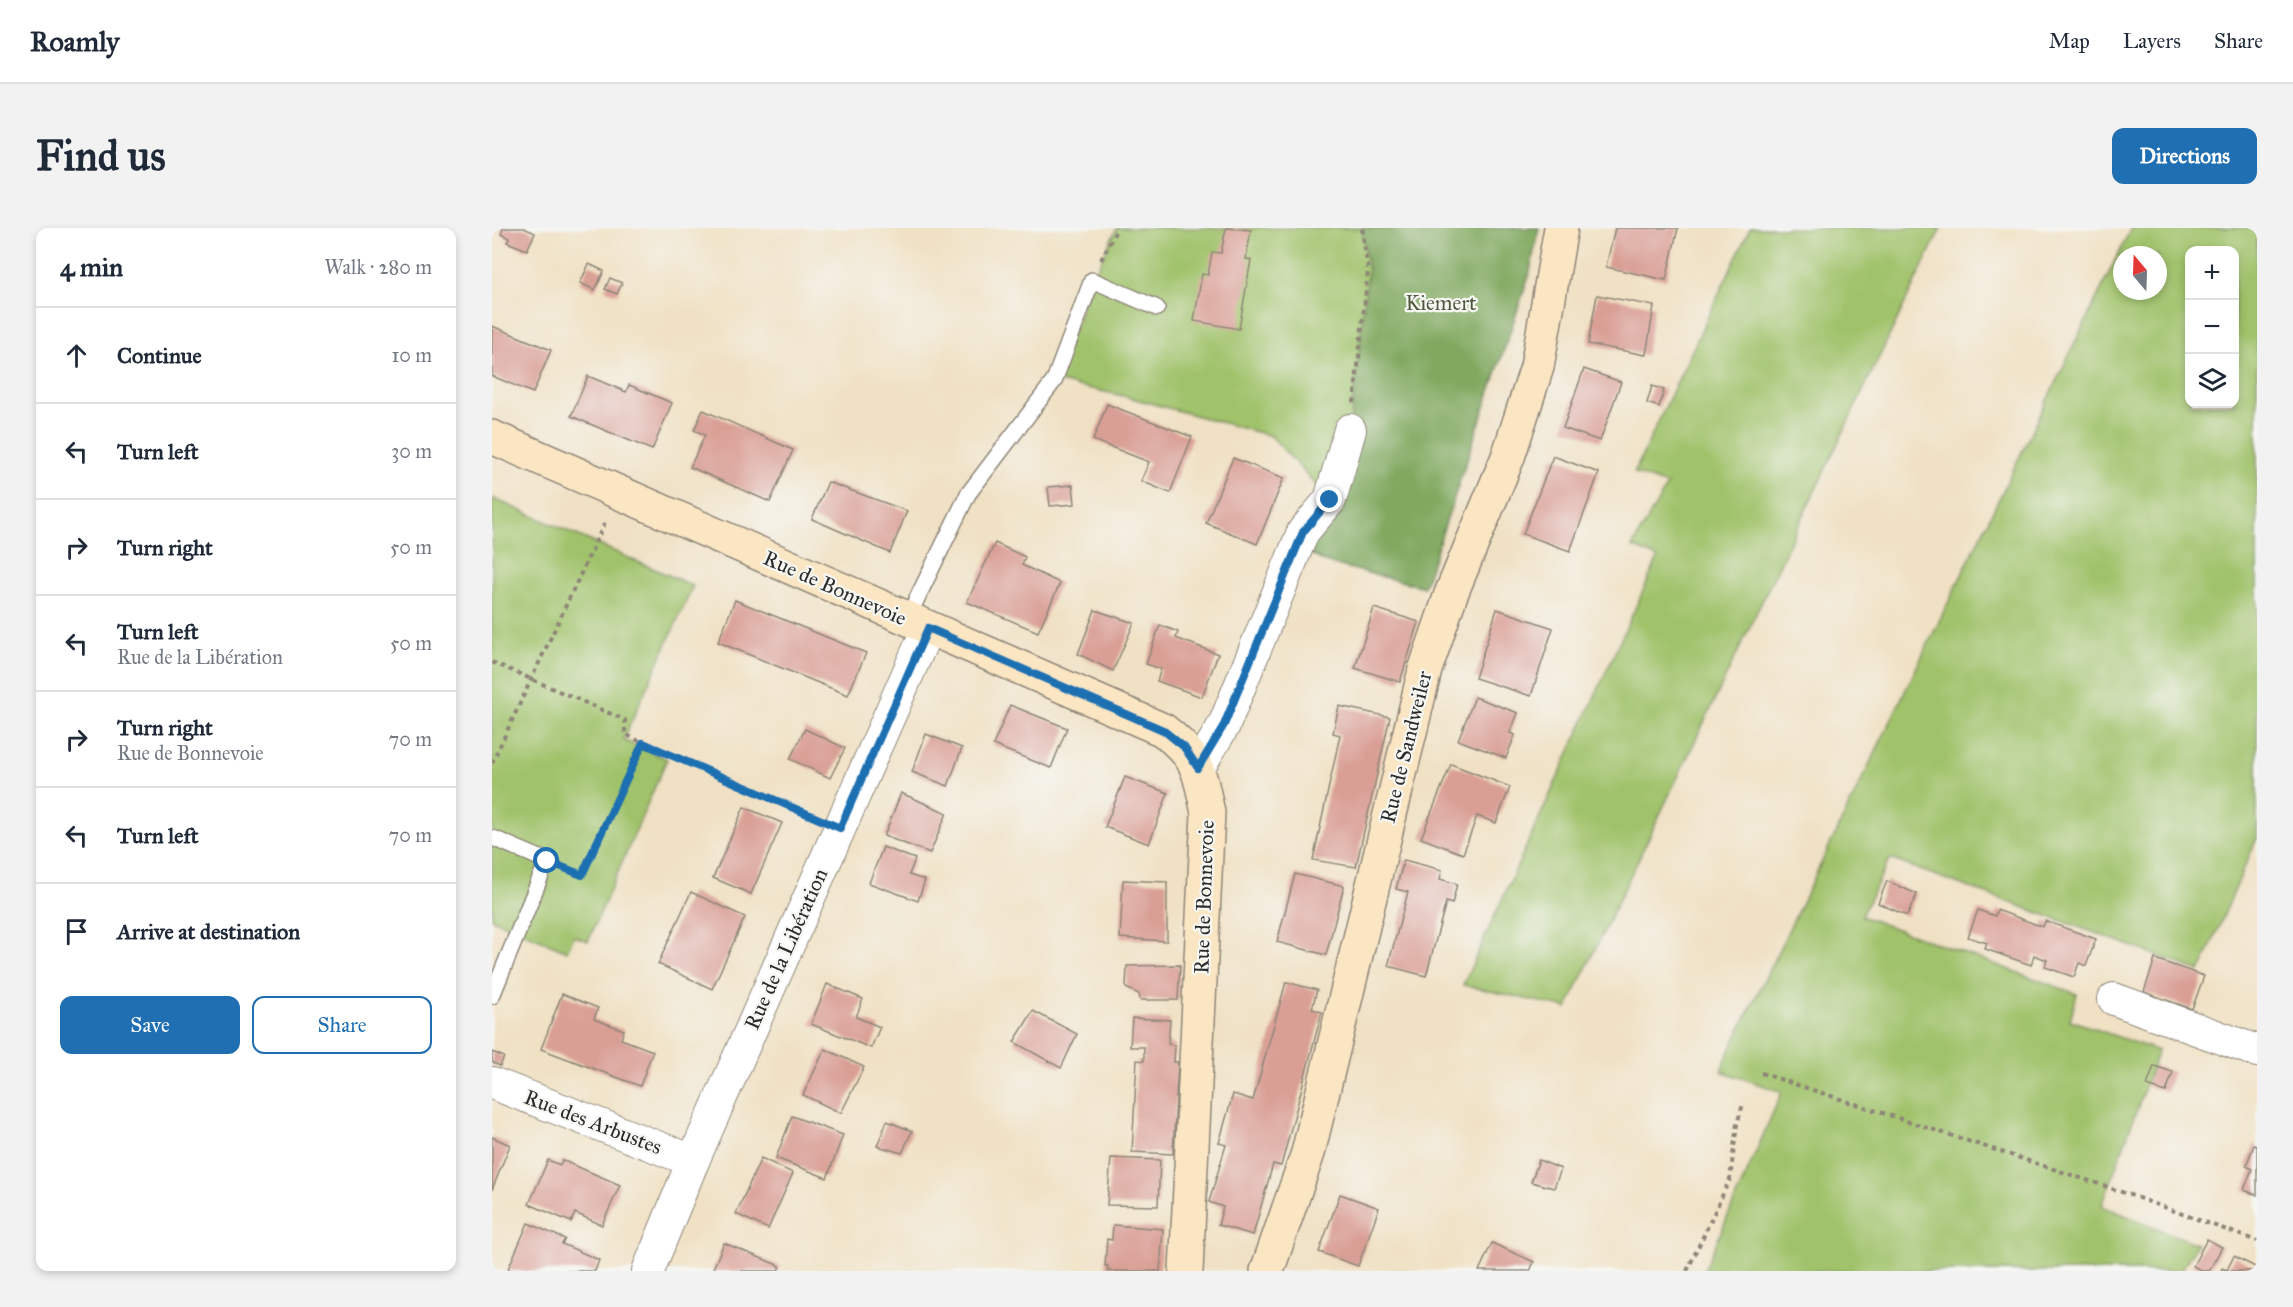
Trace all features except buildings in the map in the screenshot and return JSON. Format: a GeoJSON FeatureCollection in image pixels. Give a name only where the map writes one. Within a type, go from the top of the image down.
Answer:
{"type":"FeatureCollection","features":[{"type":"Feature","properties":{"kind":"main road","name":"Rue de Sandweiler"},"geometry":{"type":"LineString","coordinates":[[1267,1271],[1308,1153],[1422,679],[1451,594],[1508,457],[1537,367],[1561,228]]}},
{"type":"Feature","properties":{"kind":"main road","name":"Rue de Bonnevoie"},"geometry":{"type":"LineString","coordinates":[[492,437],[1163,730],[1184,747],[1198,768],[1208,813],[1186,1271]]}},
{"type":"Feature","properties":{"kind":"street"},"geometry":{"type":"LineString","coordinates":[[1198,768],[1224,725],[1303,532],[1330,500],[1350,430]]}},
{"type":"Feature","properties":{"kind":"street","name":"Rue de la Libération"},"geometry":{"type":"LineString","coordinates":[[648,1271],[693,1161],[840,828],[917,624]]}},
{"type":"Feature","properties":{"kind":"street"},"geometry":{"type":"LineString","coordinates":[[2114,999],[2257,1051]]}},
{"type":"Feature","properties":{"kind":"street","name":"Rue des Arbustes"},"geometry":{"type":"LineString","coordinates":[[492,1083],[693,1161]]}},
{"type":"Feature","properties":{"kind":"lane"},"geometry":{"type":"LineString","coordinates":[[917,624],[968,494],[1054,381],[1092,280],[1157,308]]}},
{"type":"Feature","properties":{"kind":"lane"},"geometry":{"type":"LineString","coordinates":[[492,996],[547,861],[493,838]]}},
{"type":"Feature","properties":{"kind":"path"},"geometry":{"type":"LineString","coordinates":[[1092,280],[1117,228]]}},
{"type":"Feature","properties":{"kind":"path"},"geometry":{"type":"LineString","coordinates":[[1350,430],[1368,271],[1362,228]]}},
{"type":"Feature","properties":{"kind":"path"},"geometry":{"type":"LineString","coordinates":[[492,763],[619,492]]}},
{"type":"Feature","properties":{"kind":"path"},"geometry":{"type":"LineString","coordinates":[[492,662],[625,720],[626,734],[643,743],[840,828]]}},
{"type":"Feature","properties":{"kind":"path"},"geometry":{"type":"LineString","coordinates":[[547,861],[582,875],[643,743]]}},
{"type":"Feature","properties":{"kind":"path"},"geometry":{"type":"LineString","coordinates":[[1761,1073],[2108,1187],[2257,1241]]}},
{"type":"Feature","properties":{"kind":"path"},"geometry":{"type":"LineString","coordinates":[[1687,1271],[1730,1179],[1737,1124],[1743,1104]]}},
{"type":"Feature","properties":{"kind":"green space"},"geometry":{"type":"Polygon","coordinates":[[[1117,228],[1362,228],[1368,271],[1362,340],[1350,430],[1330,500],[1271,436],[1124,396],[1054,381],[1092,280],[1117,228]]]}},
{"type":"Feature","properties":{"kind":"green space","name":"Kiemert"},"geometry":{"type":"Polygon","coordinates":[[[1362,228],[1539,228],[1529,276],[1424,587],[1324,562],[1300,547],[1350,430],[1368,271],[1362,228]]]}},
{"type":"Feature","properties":{"kind":"green space"},"geometry":{"type":"Polygon","coordinates":[[[1750,228],[1941,228],[1567,1008],[1463,985],[1658,558],[1632,547],[1667,485],[1634,473],[1750,228]]]}},
{"type":"Feature","properties":{"kind":"green space"},"geometry":{"type":"Polygon","coordinates":[[[2131,228],[2257,228],[2257,838],[2200,971],[1890,859],[1861,916],[2077,994],[2070,1020],[2158,1051],[2102,1206],[2197,1244],[2181,1271],[1704,1271],[1782,1092],[1721,1071],[2113,265],[2113,300],[2167,300],[2167,246],[2122,246],[2131,228]]]}},
{"type":"Feature","properties":{"kind":"green space"},"geometry":{"type":"Polygon","coordinates":[[[492,498],[693,586],[623,740],[667,759],[588,941],[574,936],[567,951],[492,919],[492,498]]]}},
{"type":"Feature","properties":{"kind":"route"},"geometry":{"type":"LineString","coordinates":[[547,861],[582,875],[643,743],[840,828],[928,628],[1163,730],[1184,747],[1198,768],[1224,725],[1303,532],[1330,500]]}}]}
